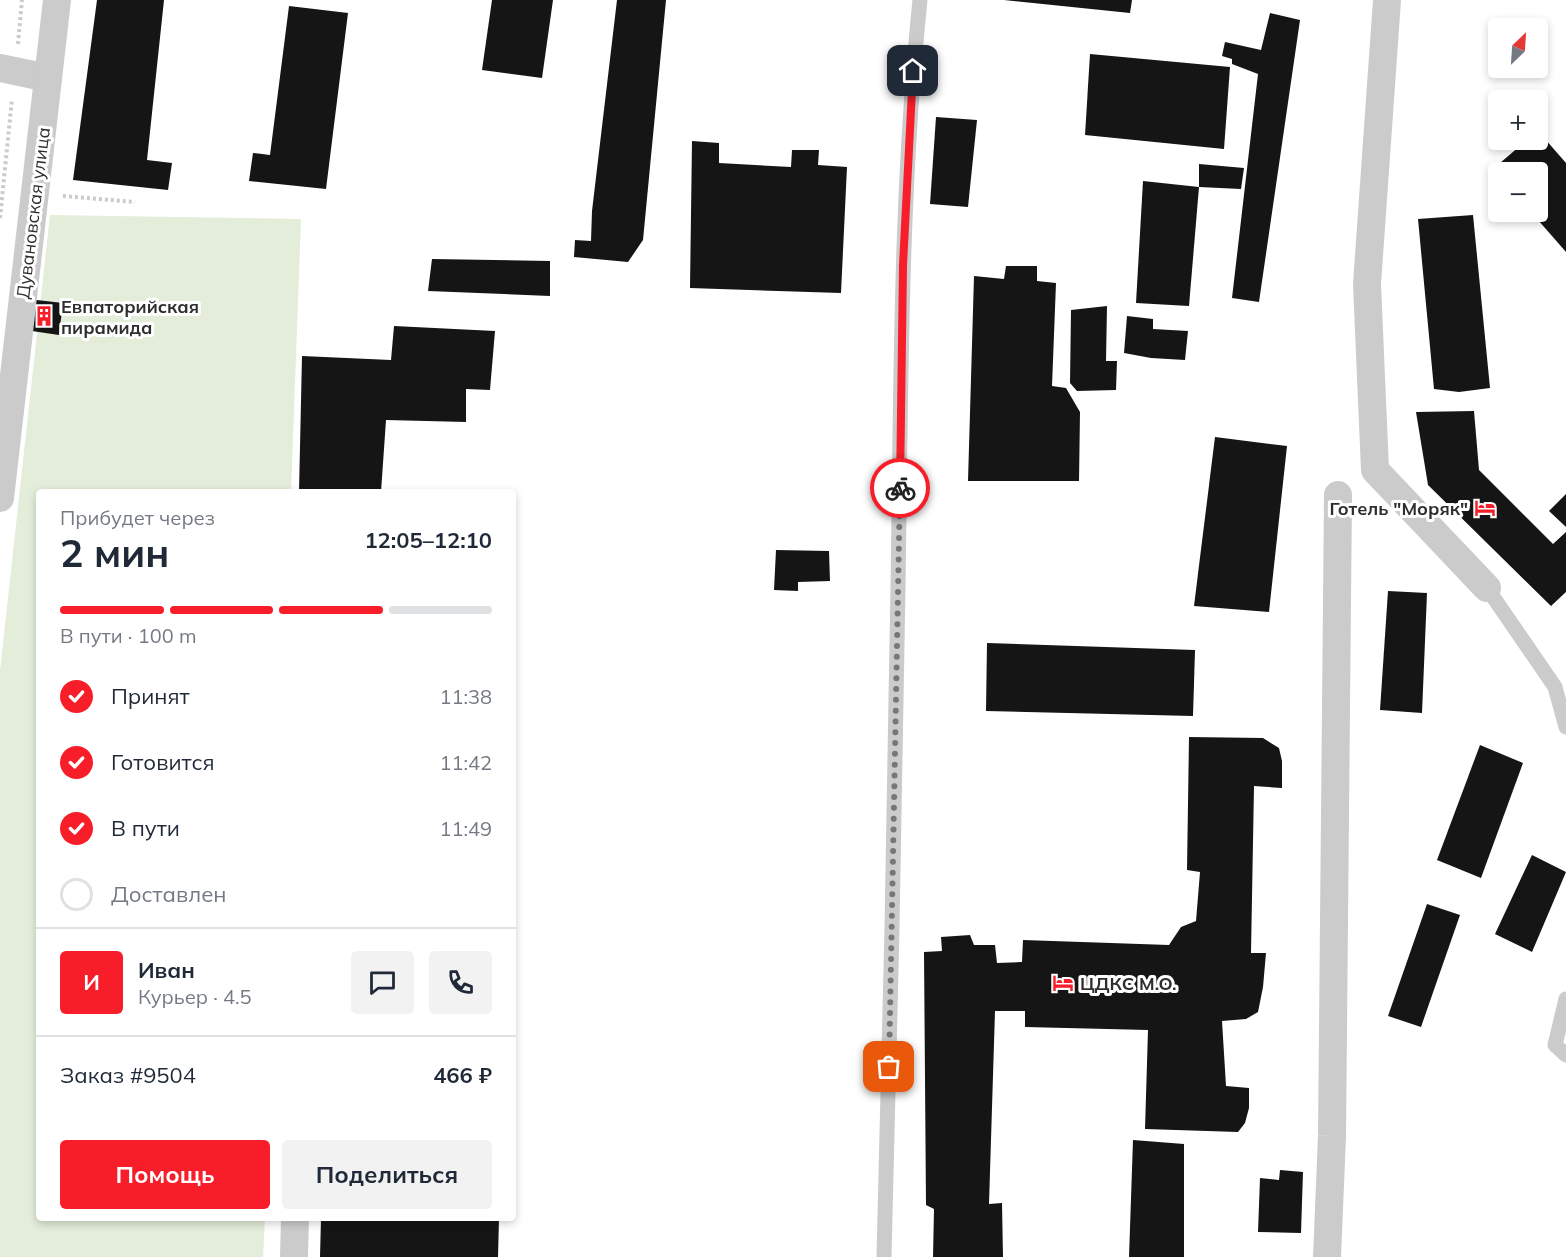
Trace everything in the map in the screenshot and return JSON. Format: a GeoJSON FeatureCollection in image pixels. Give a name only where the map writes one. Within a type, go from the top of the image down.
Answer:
{"type":"FeatureCollection","features":[{"type":"Feature","properties":{"kind":"street","name":"Дувановская улица"},"geometry":{"type":"LineString","coordinates":[[0,498],[57,0]]}},
{"type":"Feature","properties":{"kind":"street"},"geometry":{"type":"LineString","coordinates":[[1387,0],[1367,284],[1375,470],[1487,588]]}},
{"type":"Feature","properties":{"kind":"street"},"geometry":{"type":"LineString","coordinates":[[8,70],[48,78]]}},
{"type":"Feature","properties":{"kind":"street"},"geometry":{"type":"LineString","coordinates":[[1327,1257],[1332,1136],[1338,495]]}},
{"type":"Feature","properties":{"kind":"street"},"geometry":{"type":"LineString","coordinates":[[294,1257],[295,1221]]}},
{"type":"Feature","properties":{"kind":"lane"},"geometry":{"type":"LineString","coordinates":[[884,1257],[895,817],[903,265],[910,94],[920,0]]}},
{"type":"Feature","properties":{"kind":"lane"},"geometry":{"type":"LineString","coordinates":[[1487,588],[1555,687],[1566,727]]}},
{"type":"Feature","properties":{"kind":"lane"},"geometry":{"type":"LineString","coordinates":[[1566,999],[1555,1045],[1566,1055]]}},
{"type":"Feature","properties":{"kind":"path"},"geometry":{"type":"LineString","coordinates":[[0,218],[8,70],[22,0]]}},
{"type":"Feature","properties":{"kind":"path"},"geometry":{"type":"LineString","coordinates":[[35,191],[79,199],[135,202]]}},
{"type":"Feature","properties":{"kind":"green space"},"geometry":{"type":"Polygon","coordinates":[[[50,215],[301,219],[291,489],[36,489],[36,1221],[265,1221],[263,1257],[0,1257],[0,671],[50,215]]]}},
{"type":"Feature","properties":{"kind":"building"},"geometry":{"type":"Polygon","coordinates":[[[97,0],[164,0],[147,160],[172,163],[168,190],[73,180],[97,0]]]}},
{"type":"Feature","properties":{"kind":"building"},"geometry":{"type":"Polygon","coordinates":[[[492,0],[553,0],[542,78],[482,70],[492,0]]]}},
{"type":"Feature","properties":{"kind":"building"},"geometry":{"type":"Polygon","coordinates":[[[617,0],[666,0],[643,240],[628,262],[574,257],[575,240],[591,241],[592,211],[617,0]]]}},
{"type":"Feature","properties":{"kind":"building"},"geometry":{"type":"Polygon","coordinates":[[[1004,0],[1132,0],[1130,13],[1004,0]]]}},
{"type":"Feature","properties":{"kind":"building"},"geometry":{"type":"Polygon","coordinates":[[[289,6],[348,13],[326,189],[249,181],[253,153],[270,155],[289,6]]]}},
{"type":"Feature","properties":{"kind":"building"},"geometry":{"type":"Polygon","coordinates":[[[1270,13],[1300,20],[1259,302],[1232,298],[1258,74],[1232,64],[1232,59],[1222,56],[1225,42],[1261,50],[1270,13]]]}},
{"type":"Feature","properties":{"kind":"building"},"geometry":{"type":"Polygon","coordinates":[[[1090,54],[1230,67],[1224,149],[1085,135],[1090,54]]]}},
{"type":"Feature","properties":{"kind":"building"},"geometry":{"type":"Polygon","coordinates":[[[936,117],[977,120],[968,207],[930,204],[936,117]]]}},
{"type":"Feature","properties":{"kind":"building"},"geometry":{"type":"Polygon","coordinates":[[[692,141],[719,143],[719,163],[791,167],[792,150],[819,150],[818,165],[847,167],[841,293],[690,288],[692,141]]]}},
{"type":"Feature","properties":{"kind":"building"},"geometry":{"type":"Polygon","coordinates":[[[1548,142],[1566,163],[1566,252],[1540,222],[1548,222],[1548,162],[1501,162],[1515,150],[1548,150],[1548,142]]]}},
{"type":"Feature","properties":{"kind":"building"},"geometry":{"type":"Polygon","coordinates":[[[1199,164],[1244,168],[1241,189],[1199,187],[1199,164]]]}},
{"type":"Feature","properties":{"kind":"building"},"geometry":{"type":"Polygon","coordinates":[[[1143,181],[1199,187],[1189,306],[1136,303],[1143,181]]]}},
{"type":"Feature","properties":{"kind":"building"},"geometry":{"type":"Polygon","coordinates":[[[1473,215],[1490,388],[1459,392],[1434,389],[1418,219],[1473,215]]]}},
{"type":"Feature","properties":{"kind":"building"},"geometry":{"type":"Polygon","coordinates":[[[432,259],[550,261],[550,296],[428,291],[432,259]]]}},
{"type":"Feature","properties":{"kind":"building"},"geometry":{"type":"Polygon","coordinates":[[[1006,266],[1037,266],[1037,281],[1056,283],[1052,386],[1066,388],[1080,412],[1079,481],[968,481],[974,276],[1004,279],[1006,266]]]}},
{"type":"Feature","properties":{"kind":"building","name":"Евпаторийская пирамида"},"geometry":{"type":"Polygon","coordinates":[[[28,299],[63,303],[59,335],[25,330],[28,299]]]}},
{"type":"Feature","properties":{"kind":"building"},"geometry":{"type":"Polygon","coordinates":[[[1107,306],[1106,361],[1117,361],[1116,390],[1077,391],[1070,383],[1071,310],[1107,306]]]}},
{"type":"Feature","properties":{"kind":"building"},"geometry":{"type":"Polygon","coordinates":[[[1127,316],[1153,319],[1153,329],[1188,331],[1185,360],[1151,358],[1124,353],[1127,316]]]}},
{"type":"Feature","properties":{"kind":"building"},"geometry":{"type":"Polygon","coordinates":[[[394,326],[495,331],[490,390],[466,389],[466,422],[386,420],[381,489],[299,489],[302,356],[391,360],[394,326]]]}},
{"type":"Feature","properties":{"kind":"building","name":"Готель \"Моряк\""},"geometry":{"type":"Polygon","coordinates":[[[1474,411],[1479,470],[1553,544],[1566,532],[1566,592],[1551,606],[1428,485],[1416,412],[1474,411]]]}},
{"type":"Feature","properties":{"kind":"building"},"geometry":{"type":"Polygon","coordinates":[[[1215,437],[1287,446],[1269,612],[1194,606],[1215,437]]]}},
{"type":"Feature","properties":{"kind":"building"},"geometry":{"type":"Polygon","coordinates":[[[1566,494],[1566,527],[1549,511],[1566,494]]]}},
{"type":"Feature","properties":{"kind":"building"},"geometry":{"type":"Polygon","coordinates":[[[776,550],[829,551],[830,581],[798,582],[798,591],[774,590],[776,550]]]}},
{"type":"Feature","properties":{"kind":"building"},"geometry":{"type":"Polygon","coordinates":[[[1388,591],[1427,593],[1422,713],[1380,710],[1388,591]]]}},
{"type":"Feature","properties":{"kind":"building"},"geometry":{"type":"Polygon","coordinates":[[[987,643],[1195,650],[1193,716],[986,711],[987,643]]]}},
{"type":"Feature","properties":{"kind":"building"},"geometry":{"type":"Polygon","coordinates":[[[1189,737],[1263,738],[1279,748],[1282,761],[1282,788],[1254,786],[1251,953],[1266,953],[1258,1012],[1246,1019],[1222,1021],[1226,1086],[1249,1088],[1249,1108],[1245,1123],[1238,1132],[1145,1129],[1148,1030],[1025,1027],[1025,1011],[995,1011],[989,1204],[1002,1203],[1003,1257],[933,1257],[934,1209],[926,1205],[924,952],[942,951],[941,937],[970,935],[974,945],[995,945],[997,963],[1022,962],[1023,940],[1169,945],[1181,927],[1196,921],[1200,872],[1187,870],[1189,737]]]}},
{"type":"Feature","properties":{"kind":"building"},"geometry":{"type":"Polygon","coordinates":[[[1480,745],[1523,763],[1481,878],[1437,860],[1480,745]]]}},
{"type":"Feature","properties":{"kind":"building"},"geometry":{"type":"Polygon","coordinates":[[[1532,855],[1566,872],[1532,952],[1495,934],[1532,855]]]}},
{"type":"Feature","properties":{"kind":"building"},"geometry":{"type":"Polygon","coordinates":[[[1427,904],[1460,915],[1421,1027],[1388,1016],[1427,904]]]}},
{"type":"Feature","properties":{"kind":"building"},"geometry":{"type":"Polygon","coordinates":[[[1133,1140],[1184,1144],[1184,1257],[1129,1257],[1133,1140]]]}},
{"type":"Feature","properties":{"kind":"building"},"geometry":{"type":"Polygon","coordinates":[[[1280,1170],[1303,1172],[1301,1233],[1258,1232],[1260,1178],[1279,1180],[1280,1170]]]}},
{"type":"Feature","properties":{"kind":"building"},"geometry":{"type":"Polygon","coordinates":[[[321,1221],[499,1221],[498,1257],[320,1257],[321,1221]]]}},
{"type":"Feature","properties":{"kind":"way so far"},"geometry":{"type":"LineString","coordinates":[[889,1067],[900,488]]}},
{"type":"Feature","properties":{"kind":"place","name":"Евпаторийская пирамида"},"geometry":{"type":"Point","coordinates":[44,316]}},
{"type":"Feature","properties":{"kind":"place","name":"Готель \"Моряк\""},"geometry":{"type":"Point","coordinates":[1485,508]}},
{"type":"Feature","properties":{"kind":"place","name":"ЦДКС М.О."},"geometry":{"type":"Point","coordinates":[1063,983]}},
{"type":"Feature","properties":{"kind":"route"},"geometry":{"type":"LineString","coordinates":[[900,488],[903,265],[910,94],[913,71]]}}]}
